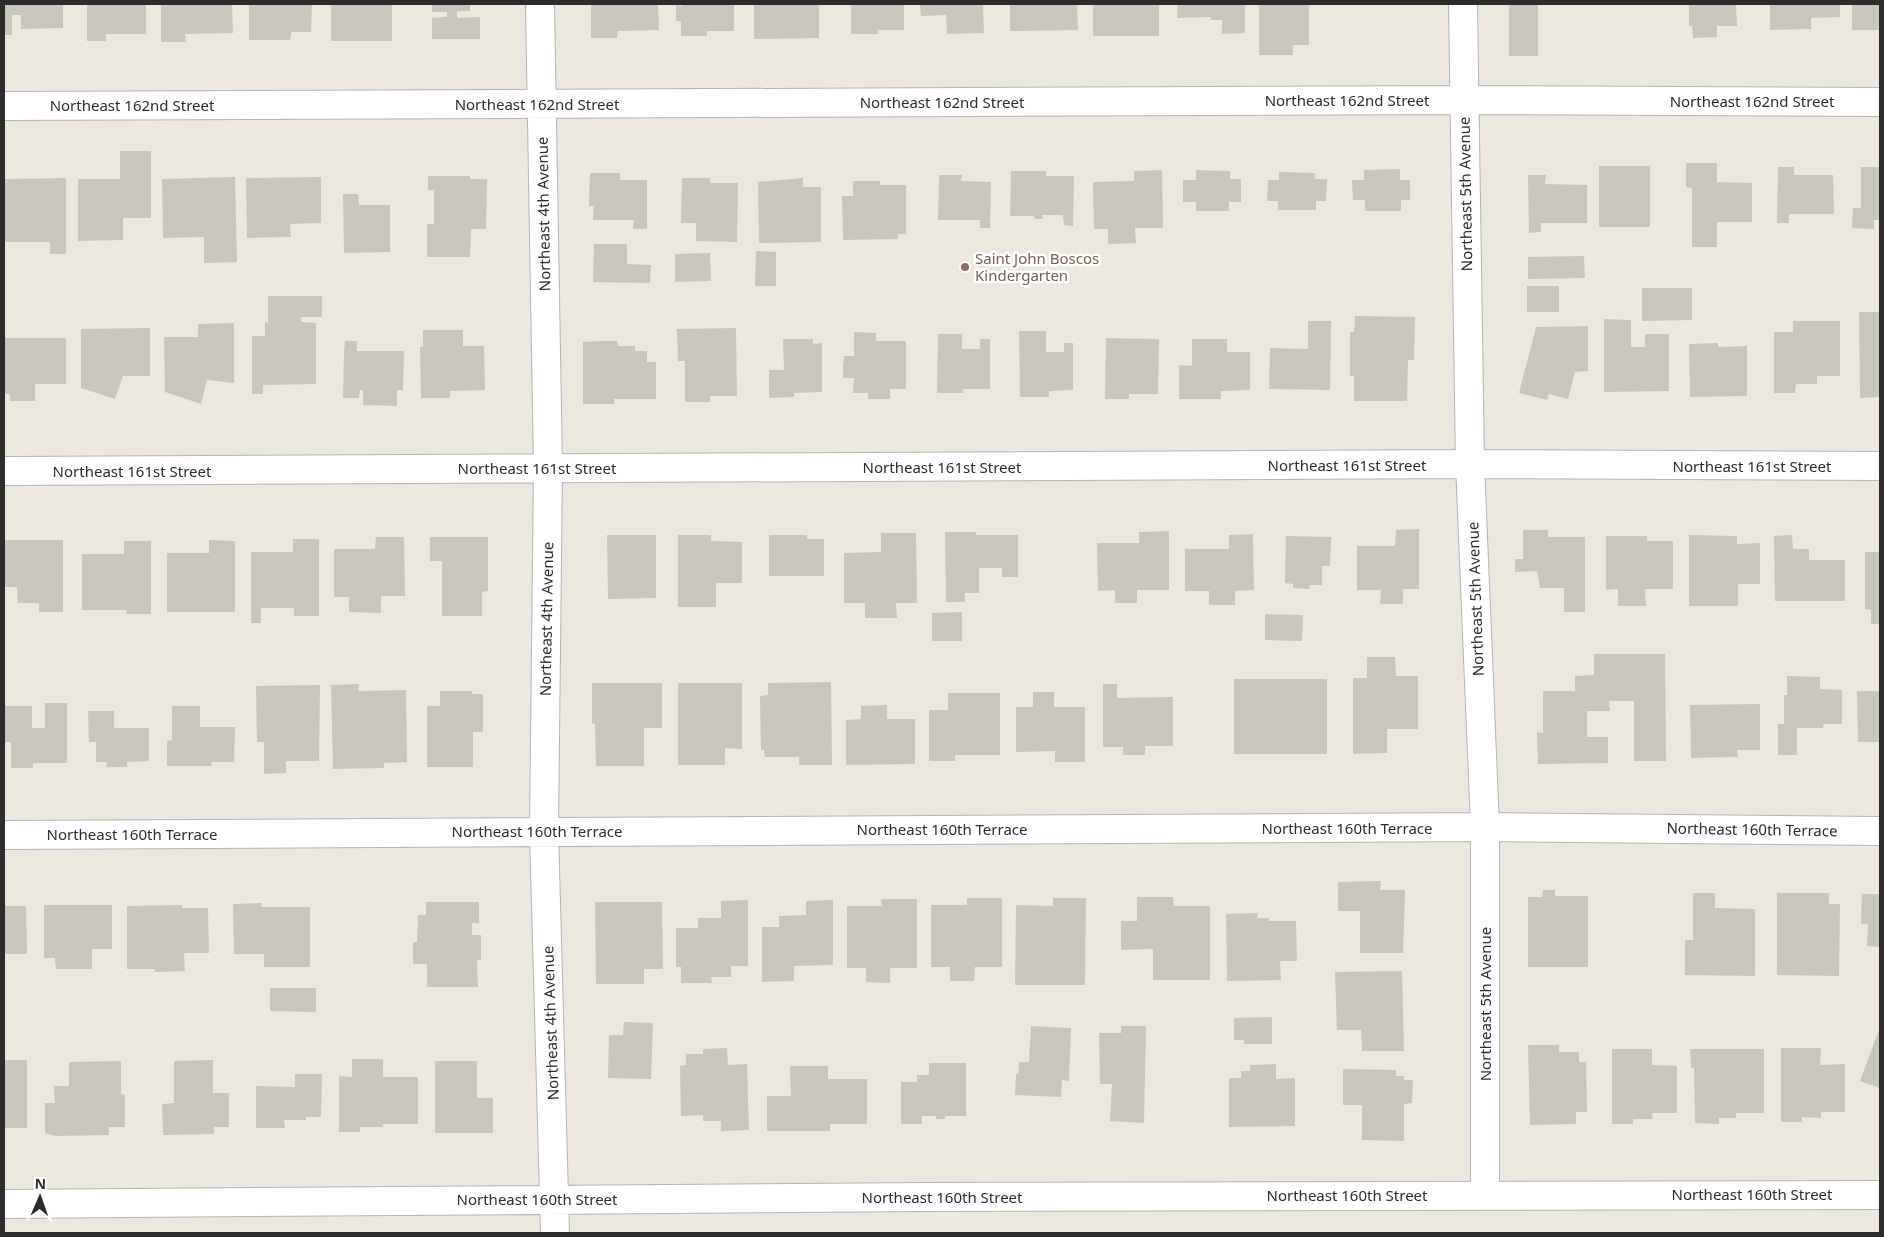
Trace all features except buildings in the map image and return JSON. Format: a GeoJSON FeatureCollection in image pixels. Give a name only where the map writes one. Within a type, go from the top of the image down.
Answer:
{"type":"FeatureCollection","features":[{"type":"Feature","properties":{"kind":"street","name":"Northeast 4th Avenue"},"geometry":{"type":"LineString","coordinates":[[540,4],[548,468],[544,831],[555,1233]]}},
{"type":"Feature","properties":{"kind":"street","name":"Northeast 5th Avenue"},"geometry":{"type":"LineString","coordinates":[[1462,4],[1470,464],[1485,827],[1485,1194]]}},
{"type":"Feature","properties":{"kind":"street","name":"Northeast 162nd Street"},"geometry":{"type":"LineString","coordinates":[[4,106],[1463,100],[1880,102]]}},
{"type":"Feature","properties":{"kind":"street","name":"Northeast 161st Street"},"geometry":{"type":"LineString","coordinates":[[4,472],[1470,464],[1880,466]]}},
{"type":"Feature","properties":{"kind":"street","name":"Northeast 160th Terrace"},"geometry":{"type":"LineString","coordinates":[[4,835],[1485,827],[1880,830]]}},
{"type":"Feature","properties":{"kind":"street","name":"Northeast 160th Street"},"geometry":{"type":"LineString","coordinates":[[4,1204],[555,1198],[1485,1194],[1880,1195]]}},
{"type":"Feature","properties":{"kind":"place","name":"Saint John Boscos Kindergarten"},"geometry":{"type":"Point","coordinates":[965,267]}}]}
